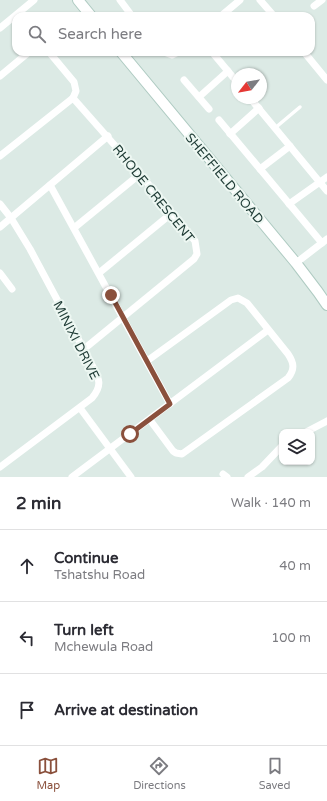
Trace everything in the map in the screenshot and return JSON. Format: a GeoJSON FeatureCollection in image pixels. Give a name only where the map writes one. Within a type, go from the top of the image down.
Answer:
{"type":"FeatureCollection","features":[{"type":"Feature","properties":{"kind":"street"},"geometry":{"type":"LineString","coordinates":[[19,12],[34,0]]}},
{"type":"Feature","properties":{"kind":"street"},"geometry":{"type":"LineString","coordinates":[[78,0],[88,12]]}},
{"type":"Feature","properties":{"kind":"street"},"geometry":{"type":"LineString","coordinates":[[120,0],[129,12]]}},
{"type":"Feature","properties":{"kind":"street"},"geometry":{"type":"LineString","coordinates":[[226,12],[240,0]]}},
{"type":"Feature","properties":{"kind":"street"},"geometry":{"type":"LineString","coordinates":[[260,0],[270,12]]}},
{"type":"Feature","properties":{"kind":"street"},"geometry":{"type":"LineString","coordinates":[[314,6],[322,0]]}},
{"type":"Feature","properties":{"kind":"street"},"geometry":{"type":"LineString","coordinates":[[0,28],[12,18]]}},
{"type":"Feature","properties":{"kind":"street"},"geometry":{"type":"LineString","coordinates":[[0,76],[24,56]]}},
{"type":"Feature","properties":{"kind":"street"},"geometry":{"type":"LineString","coordinates":[[0,156],[73,98],[76,91],[74,82],[52,56]]}},
{"type":"Feature","properties":{"kind":"street","name":"SHEFFIELD ROAD"},"geometry":{"type":"LineString","coordinates":[[124,56],[296,263],[327,305]]}},
{"type":"Feature","properties":{"kind":"street"},"geometry":{"type":"LineString","coordinates":[[215,56],[231,75]]}},
{"type":"Feature","properties":{"kind":"street"},"geometry":{"type":"LineString","coordinates":[[307,56],[327,80]]}},
{"type":"Feature","properties":{"kind":"street"},"geometry":{"type":"LineString","coordinates":[[199,97],[228,71]]}},
{"type":"Feature","properties":{"kind":"street"},"geometry":{"type":"LineString","coordinates":[[184,80],[209,108]]}},
{"type":"Feature","properties":{"kind":"street"},"geometry":{"type":"LineString","coordinates":[[73,98],[108,136]]}},
{"type":"Feature","properties":{"kind":"street"},"geometry":{"type":"LineString","coordinates":[[255,104],[327,191]]}},
{"type":"Feature","properties":{"kind":"street"},"geometry":{"type":"LineString","coordinates":[[230,134],[259,108]]}},
{"type":"Feature","properties":{"kind":"street"},"geometry":{"type":"LineString","coordinates":[[219,120],[289,204],[324,241],[296,263]]}},
{"type":"Feature","properties":{"kind":"street","name":"RHODE CRESCENT"},"geometry":{"type":"LineString","coordinates":[[0,227],[108,136],[195,242],[197,254],[194,259],[84,349]]}},
{"type":"Feature","properties":{"kind":"street"},"geometry":{"type":"LineString","coordinates":[[260,169],[290,146]]}},
{"type":"Feature","properties":{"kind":"street"},"geometry":{"type":"LineString","coordinates":[[74,228],[140,174]]}},
{"type":"Feature","properties":{"kind":"street"},"geometry":{"type":"LineString","coordinates":[[289,204],[327,177]]}},
{"type":"Feature","properties":{"kind":"street"},"geometry":{"type":"LineString","coordinates":[[50,185],[148,361],[170,404]]}},
{"type":"Feature","properties":{"kind":"street","name":"MINIXI DRIVE"},"geometry":{"type":"LineString","coordinates":[[0,204],[11,218],[30,249],[84,349],[100,383],[96,394],[80,408],[0,467]]}},
{"type":"Feature","properties":{"kind":"street"},"geometry":{"type":"LineString","coordinates":[[99,273],[172,213]]}},
{"type":"Feature","properties":{"kind":"street"},"geometry":{"type":"LineString","coordinates":[[0,273],[12,289]]}},
{"type":"Feature","properties":{"kind":"street"},"geometry":{"type":"LineString","coordinates":[[148,361],[232,300],[238,298],[247,303],[288,354],[294,368],[288,378],[182,454],[173,451],[150,420]]}},
{"type":"Feature","properties":{"kind":"street"},"geometry":{"type":"LineString","coordinates":[[72,477],[268,330]]}},
{"type":"Feature","properties":{"kind":"street"},"geometry":{"type":"LineString","coordinates":[[80,408],[131,477]]}},
{"type":"Feature","properties":{"kind":"street"},"geometry":{"type":"LineString","coordinates":[[312,429],[327,421]]}},
{"type":"Feature","properties":{"kind":"street"},"geometry":{"type":"LineString","coordinates":[[248,477],[262,467],[279,449]]}},
{"type":"Feature","properties":{"kind":"lane"},"geometry":{"type":"LineString","coordinates":[[275,128],[300,107]]}},
{"type":"Feature","properties":{"kind":"route"},"geometry":{"type":"LineString","coordinates":[[111,295],[170,404],[130,434]]}}]}
